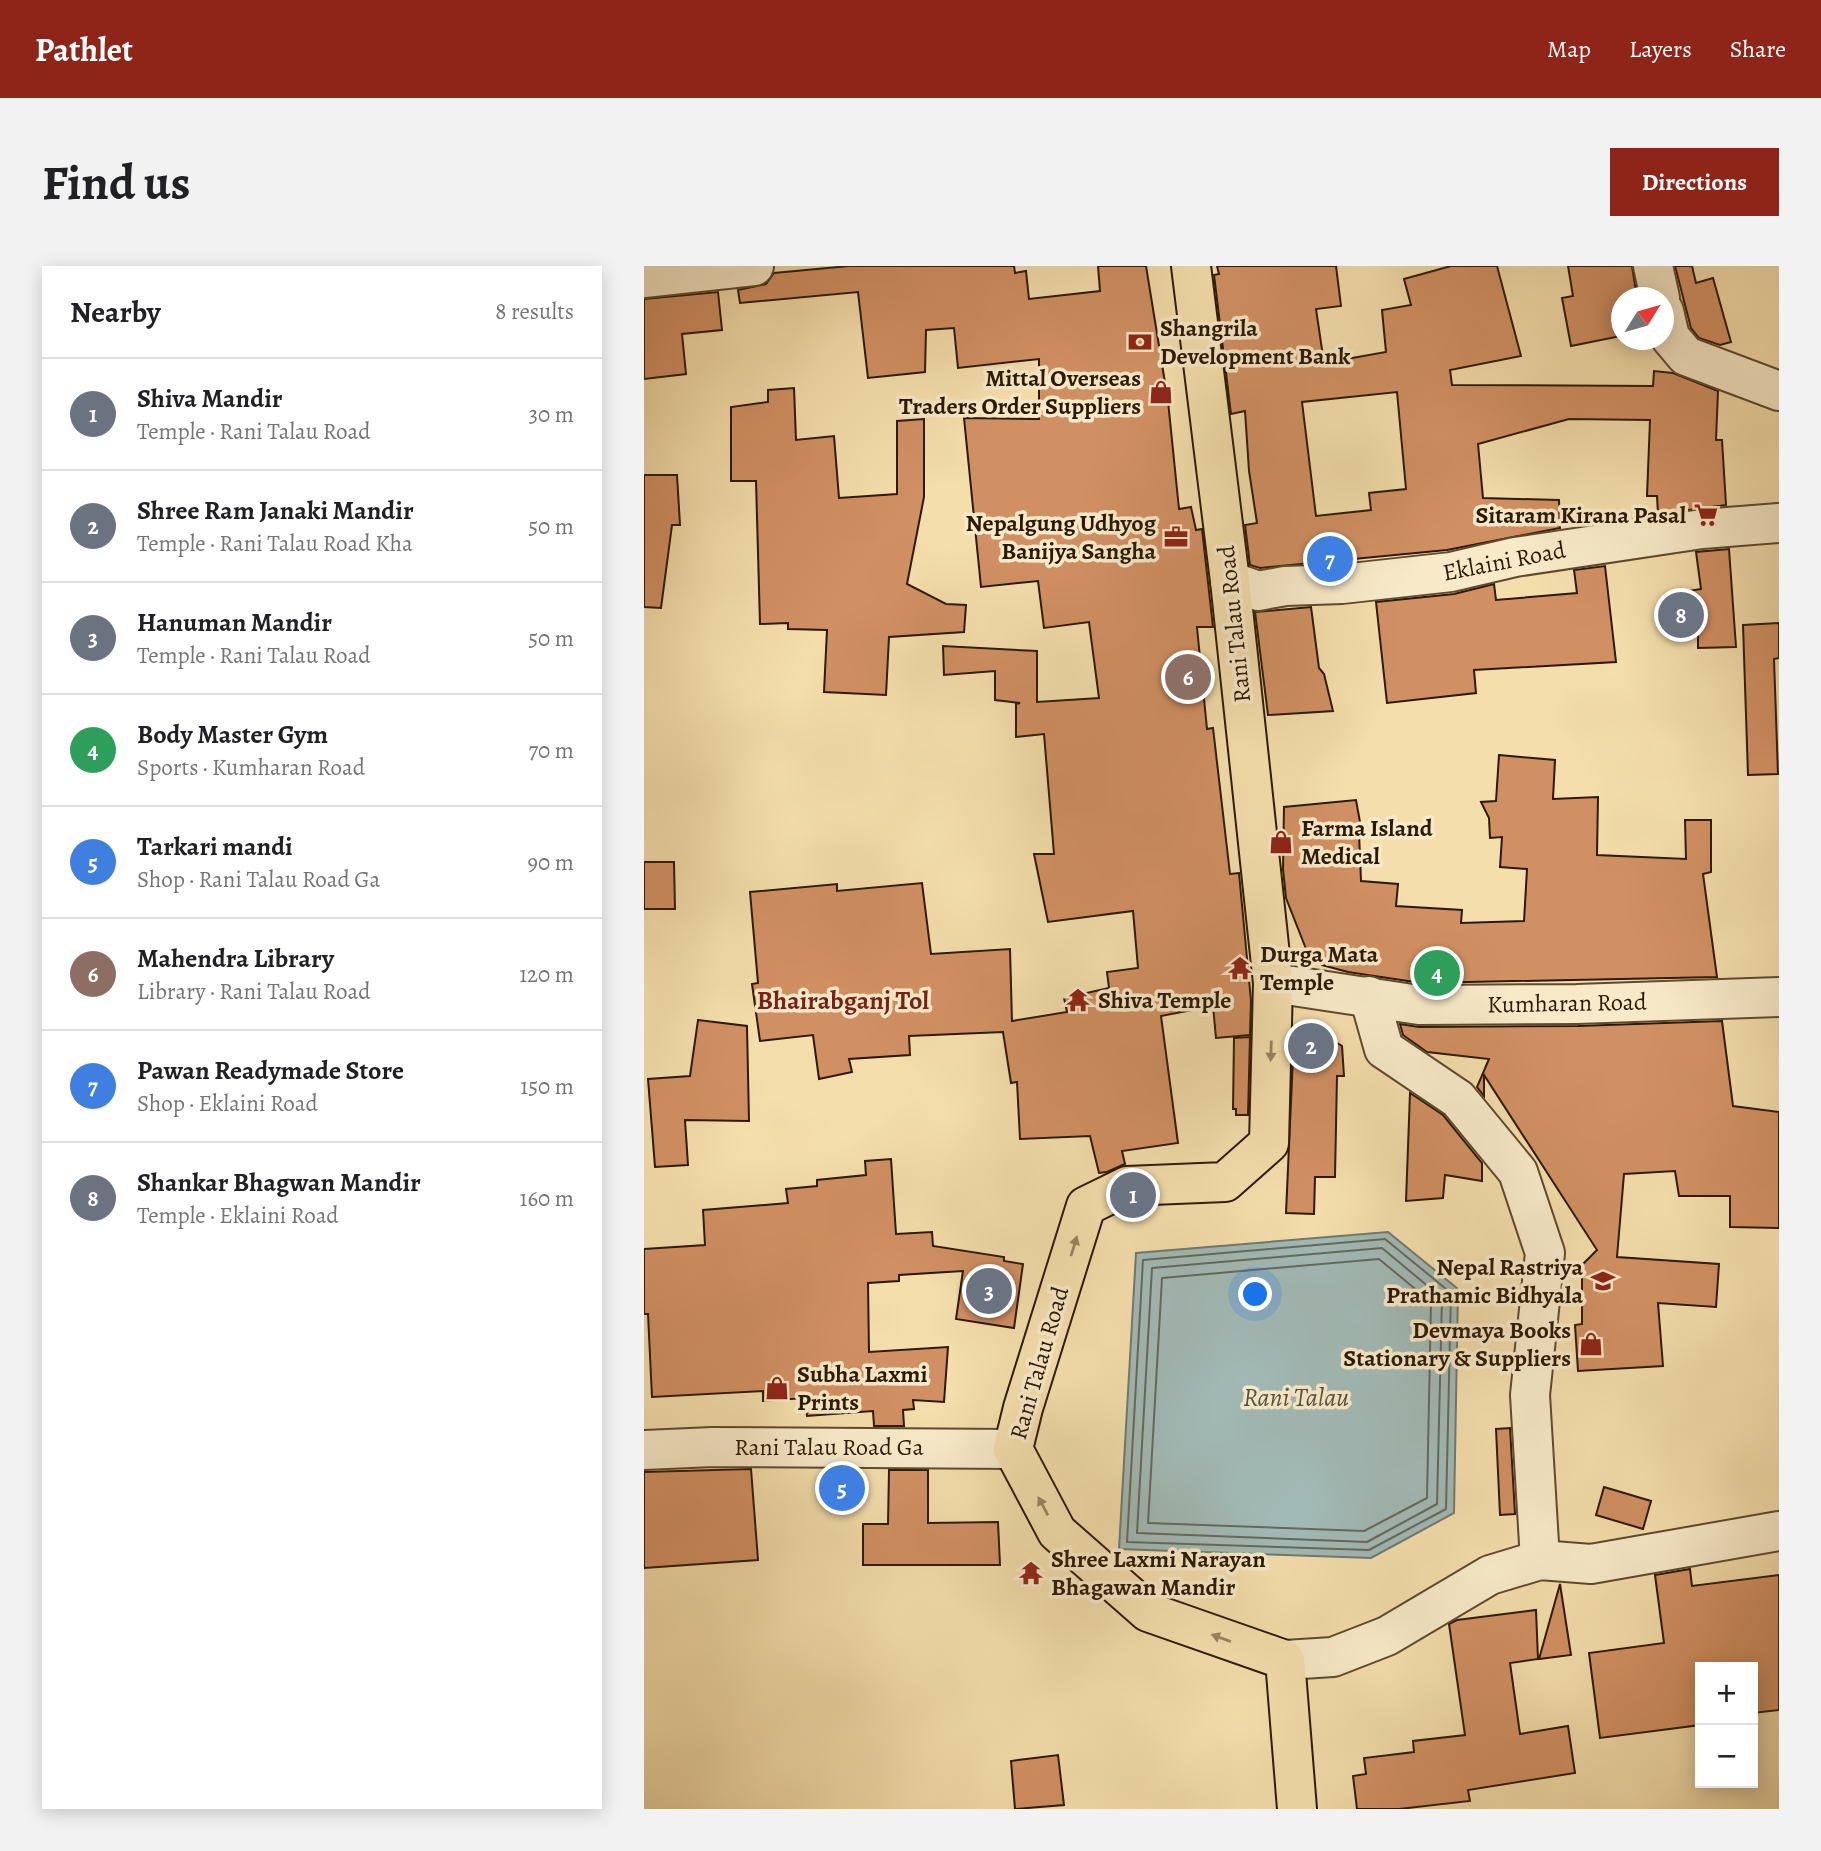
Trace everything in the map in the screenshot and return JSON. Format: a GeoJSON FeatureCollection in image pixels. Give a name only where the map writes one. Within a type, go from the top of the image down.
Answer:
{"type":"FeatureCollection","features":[{"type":"Feature","properties":{"kind":"main road","name":"Rani Talau Road"},"geometry":{"type":"LineString","coordinates":[[1191,266],[1230,581],[1273,982],[1269,1143],[1225,1182],[1127,1186],[1086,1206],[1023,1408],[1013,1449],[1057,1532],[1148,1612],[1285,1660]]}},
{"type":"Feature","properties":{"kind":"main road"},"geometry":{"type":"LineString","coordinates":[[1285,1660],[1297,1809]]}},
{"type":"Feature","properties":{"kind":"street"},"geometry":{"type":"LineString","coordinates":[[644,278],[754,266]]}},
{"type":"Feature","properties":{"kind":"street"},"geometry":{"type":"LineString","coordinates":[[1653,266],[1658,287]]}},
{"type":"Feature","properties":{"kind":"street"},"geometry":{"type":"LineString","coordinates":[[1674,342],[1686,356],[1779,391]]}},
{"type":"Feature","properties":{"kind":"street","name":"Eklaini Road"},"geometry":{"type":"LineString","coordinates":[[1230,581],[1258,591],[1285,586],[1355,583],[1451,572],[1515,557],[1702,529],[1779,523]]}},
{"type":"Feature","properties":{"kind":"street","name":"Kumharan Road"},"geometry":{"type":"LineString","coordinates":[[1273,982],[1419,1005],[1577,1004],[1779,997]]}},
{"type":"Feature","properties":{"kind":"street"},"geometry":{"type":"LineString","coordinates":[[1369,996],[1384,1049],[1458,1099],[1518,1172],[1545,1253],[1530,1395],[1540,1560]]}},
{"type":"Feature","properties":{"kind":"street","name":"Rani Talau Road Ga"},"geometry":{"type":"LineString","coordinates":[[644,1450],[713,1447],[1013,1449]]}},
{"type":"Feature","properties":{"kind":"street"},"geometry":{"type":"LineString","coordinates":[[1285,1660],[1333,1657],[1387,1636],[1490,1575],[1540,1560],[1591,1564],[1779,1531]]}},
{"type":"Feature","properties":{"kind":"water","name":"Rani Talau"},"geometry":{"type":"Polygon","coordinates":[[[1388,1232],[1458,1289],[1454,1513],[1371,1558],[1119,1549],[1136,1253],[1388,1232]]]}},
{"type":"Feature","properties":{"kind":"building"},"geometry":{"type":"Polygon","coordinates":[[[849,266],[1014,266],[1015,273],[1026,271],[1029,299],[1100,291],[1098,266],[1146,266],[1168,401],[1179,509],[1191,507],[1196,530],[1202,529],[1213,627],[1197,627],[1207,729],[1213,728],[1230,874],[1239,873],[1251,1001],[1250,1035],[1216,1038],[1213,1006],[1161,1016],[1178,1143],[1122,1151],[1125,1164],[1107,1172],[1099,1173],[1090,1136],[1020,1139],[1017,1082],[1011,1083],[1003,1032],[909,1036],[910,1055],[849,1059],[852,1072],[819,1079],[813,1035],[760,1041],[752,984],[758,983],[750,892],[837,884],[837,891],[922,883],[931,954],[1010,949],[1012,1021],[1067,1012],[1064,998],[1109,988],[1107,972],[1138,968],[1133,911],[1048,922],[1034,854],[1054,854],[1044,734],[1016,737],[1016,704],[1020,703],[995,700],[995,671],[944,675],[943,646],[1037,651],[1037,702],[1099,698],[1089,622],[1044,628],[1038,581],[981,587],[964,418],[1039,419],[1039,359],[958,368],[954,328],[926,330],[925,372],[868,378],[858,292],[740,303],[738,290],[766,284],[774,273],[849,266]]]}},
{"type":"Feature","properties":{"kind":"building"},"geometry":{"type":"Polygon","coordinates":[[[1217,266],[1336,266],[1341,306],[1316,309],[1324,363],[1386,352],[1382,310],[1411,305],[1404,279],[1451,266],[1497,266],[1521,356],[1450,370],[1452,385],[1653,386],[1654,371],[1673,373],[1718,391],[1716,440],[1722,440],[1726,505],[1658,514],[1657,496],[1647,496],[1650,420],[1569,419],[1478,444],[1483,498],[1559,500],[1560,528],[1447,550],[1260,568],[1250,565],[1245,525],[1257,523],[1249,471],[1245,411],[1231,414],[1214,275],[1219,274],[1217,266]],[[1397,392],[1302,402],[1316,516],[1371,510],[1369,493],[1406,489],[1397,392]]]}},
{"type":"Feature","properties":{"kind":"building"},"geometry":{"type":"Polygon","coordinates":[[[1568,266],[1632,266],[1635,287],[1611,287],[1611,338],[1571,346],[1562,298],[1573,296],[1568,266]]]}},
{"type":"Feature","properties":{"kind":"building"},"geometry":{"type":"Polygon","coordinates":[[[1675,266],[1692,266],[1696,283],[1713,278],[1731,342],[1720,345],[1699,338],[1691,328],[1675,266]]]}},
{"type":"Feature","properties":{"kind":"building"},"geometry":{"type":"Polygon","coordinates":[[[718,292],[722,330],[682,334],[686,374],[644,379],[644,299],[718,292]]]}},
{"type":"Feature","properties":{"kind":"building"},"geometry":{"type":"Polygon","coordinates":[[[794,388],[796,440],[834,436],[839,498],[897,494],[897,421],[924,419],[924,497],[907,584],[946,604],[966,605],[964,632],[889,637],[886,695],[824,692],[827,630],[788,629],[788,623],[760,624],[756,481],[731,481],[731,407],[768,402],[768,390],[794,388]]]}},
{"type":"Feature","properties":{"kind":"building"},"geometry":{"type":"Polygon","coordinates":[[[644,475],[677,475],[680,525],[672,525],[661,608],[644,607],[644,475]]]}},
{"type":"Feature","properties":{"kind":"building"},"geometry":{"type":"Polygon","coordinates":[[[1729,549],[1736,647],[1698,648],[1698,625],[1676,629],[1670,594],[1701,589],[1696,552],[1729,549]]]}},
{"type":"Feature","properties":{"kind":"building"},"geometry":{"type":"Polygon","coordinates":[[[1605,566],[1616,662],[1474,670],[1476,693],[1387,703],[1376,602],[1454,594],[1494,584],[1496,600],[1577,593],[1574,570],[1605,566]]]}},
{"type":"Feature","properties":{"kind":"building"},"geometry":{"type":"Polygon","coordinates":[[[1311,607],[1319,668],[1324,674],[1333,711],[1268,715],[1255,612],[1311,607]]]}},
{"type":"Feature","properties":{"kind":"building"},"geometry":{"type":"Polygon","coordinates":[[[1779,623],[1779,658],[1774,659],[1778,774],[1748,775],[1743,625],[1779,623]]]}},
{"type":"Feature","properties":{"kind":"building"},"geometry":{"type":"Polygon","coordinates":[[[1499,755],[1555,760],[1553,799],[1598,797],[1597,855],[1686,859],[1685,820],[1711,820],[1711,872],[1703,874],[1717,977],[1421,983],[1348,972],[1322,965],[1308,954],[1286,898],[1283,869],[1284,807],[1356,800],[1362,833],[1359,833],[1361,881],[1398,884],[1396,906],[1462,910],[1461,923],[1524,921],[1527,869],[1500,867],[1502,837],[1490,838],[1489,818],[1481,802],[1496,801],[1499,755]]]}},
{"type":"Feature","properties":{"kind":"building"},"geometry":{"type":"Polygon","coordinates":[[[644,862],[674,862],[675,909],[644,909],[644,862]]]}},
{"type":"Feature","properties":{"kind":"building"},"geometry":{"type":"Polygon","coordinates":[[[698,1020],[747,1026],[749,1121],[685,1120],[688,1165],[655,1167],[648,1079],[690,1076],[698,1020]]]}},
{"type":"Feature","properties":{"kind":"building"},"geometry":{"type":"Polygon","coordinates":[[[1722,1021],[1733,1106],[1779,1112],[1779,1228],[1730,1227],[1730,1196],[1679,1196],[1675,1171],[1624,1174],[1617,1257],[1719,1264],[1716,1307],[1658,1303],[1663,1366],[1578,1371],[1575,1325],[1582,1324],[1582,1265],[1597,1250],[1484,1075],[1484,1096],[1477,1087],[1489,1059],[1427,1052],[1403,1035],[1400,1024],[1419,1027],[1578,1026],[1722,1021]]]}},
{"type":"Feature","properties":{"kind":"building"},"geometry":{"type":"Polygon","coordinates":[[[1321,1033],[1342,1046],[1344,1076],[1337,1076],[1335,1177],[1315,1177],[1314,1214],[1286,1213],[1294,1034],[1321,1033]]]}},
{"type":"Feature","properties":{"kind":"building"},"geometry":{"type":"Polygon","coordinates":[[[1250,1037],[1248,1115],[1236,1115],[1236,1109],[1233,1109],[1234,1038],[1250,1037]]]}},
{"type":"Feature","properties":{"kind":"building"},"geometry":{"type":"Polygon","coordinates":[[[1410,1093],[1443,1115],[1482,1163],[1482,1181],[1445,1175],[1443,1198],[1406,1201],[1410,1093]]]}},
{"type":"Feature","properties":{"kind":"building"},"geometry":{"type":"Polygon","coordinates":[[[891,1159],[896,1234],[932,1232],[933,1246],[1004,1257],[1004,1261],[1023,1264],[1014,1328],[956,1319],[963,1271],[899,1275],[899,1281],[868,1283],[869,1352],[948,1347],[944,1402],[913,1400],[914,1409],[903,1410],[904,1426],[874,1426],[873,1411],[807,1416],[805,1398],[763,1401],[763,1391],[652,1397],[648,1314],[644,1314],[644,1249],[705,1245],[703,1210],[788,1203],[786,1189],[817,1186],[817,1180],[866,1175],[865,1161],[891,1159]]]}},
{"type":"Feature","properties":{"kind":"building"},"geometry":{"type":"Polygon","coordinates":[[[1510,1428],[1515,1514],[1500,1515],[1496,1429],[1510,1428]]]}},
{"type":"Feature","properties":{"kind":"building"},"geometry":{"type":"Polygon","coordinates":[[[751,1469],[758,1560],[644,1568],[644,1472],[751,1469]]]}},
{"type":"Feature","properties":{"kind":"building"},"geometry":{"type":"Polygon","coordinates":[[[889,1470],[928,1470],[928,1523],[998,1522],[1000,1565],[863,1565],[863,1524],[888,1524],[889,1470]]]}},
{"type":"Feature","properties":{"kind":"building"},"geometry":{"type":"Polygon","coordinates":[[[1604,1487],[1651,1501],[1643,1529],[1596,1515],[1604,1487]]]}},
{"type":"Feature","properties":{"kind":"building"},"geometry":{"type":"Polygon","coordinates":[[[1690,1569],[1692,1586],[1779,1575],[1779,1710],[1758,1712],[1758,1662],[1695,1662],[1695,1726],[1600,1738],[1589,1653],[1664,1643],[1655,1575],[1690,1569]]]}},
{"type":"Feature","properties":{"kind":"building"},"geometry":{"type":"Polygon","coordinates":[[[1560,1584],[1571,1655],[1539,1659],[1560,1584]]]}},
{"type":"Feature","properties":{"kind":"building"},"geometry":{"type":"Polygon","coordinates":[[[1536,1610],[1538,1659],[1510,1663],[1520,1734],[1568,1726],[1575,1773],[1468,1790],[1470,1801],[1399,1809],[1357,1809],[1353,1776],[1366,1774],[1364,1758],[1414,1752],[1413,1741],[1465,1735],[1449,1624],[1457,1620],[1536,1610]]]}},
{"type":"Feature","properties":{"kind":"building"},"geometry":{"type":"Polygon","coordinates":[[[1058,1755],[1064,1805],[1015,1809],[1011,1761],[1058,1755]]]}},
{"type":"Feature","properties":{"kind":"place","name":"Shangrila Development Bank"},"geometry":{"type":"Point","coordinates":[1140,342]}},
{"type":"Feature","properties":{"kind":"place","name":"Mittal Overseas Traders Order Suppliers"},"geometry":{"type":"Point","coordinates":[1161,392]}},
{"type":"Feature","properties":{"kind":"place","name":"Sitaram Kirana Pasal"},"geometry":{"type":"Point","coordinates":[1706,515]}},
{"type":"Feature","properties":{"kind":"place","name":"Nepalgung Udhyog Banijya Sangha"},"geometry":{"type":"Point","coordinates":[1176,537]}},
{"type":"Feature","properties":{"kind":"place","name":"Pawan Readymade Store"},"geometry":{"type":"Point","coordinates":[1330,559]}},
{"type":"Feature","properties":{"kind":"place","name":"Shankar Bhagwan Mandir"},"geometry":{"type":"Point","coordinates":[1681,615]}},
{"type":"Feature","properties":{"kind":"place","name":"Mahendra Library"},"geometry":{"type":"Point","coordinates":[1188,677]}},
{"type":"Feature","properties":{"kind":"place","name":"Farma Island Medical"},"geometry":{"type":"Point","coordinates":[1281,842]}},
{"type":"Feature","properties":{"kind":"place","name":"Durga Mata Temple"},"geometry":{"type":"Point","coordinates":[1240,968]}},
{"type":"Feature","properties":{"kind":"place","name":"Body Master Gym"},"geometry":{"type":"Point","coordinates":[1437,973]}},
{"type":"Feature","properties":{"kind":"place","name":"Shiva Temple"},"geometry":{"type":"Point","coordinates":[1078,1000]}},
{"type":"Feature","properties":{"kind":"place","name":"Shree Ram Janaki Mandir"},"geometry":{"type":"Point","coordinates":[1311,1046]}},
{"type":"Feature","properties":{"kind":"place","name":"Shiva Mandir"},"geometry":{"type":"Point","coordinates":[1133,1195]}},
{"type":"Feature","properties":{"kind":"place","name":"Nepal Rastriya Prathamic Bidhyala"},"geometry":{"type":"Point","coordinates":[1603,1281]}},
{"type":"Feature","properties":{"kind":"place","name":"Hanuman Mandir"},"geometry":{"type":"Point","coordinates":[989,1291]}},
{"type":"Feature","properties":{"kind":"place","name":"Devmaya Books Stationary & Suppliers"},"geometry":{"type":"Point","coordinates":[1591,1344]}},
{"type":"Feature","properties":{"kind":"place","name":"Subha Laxmi Prints"},"geometry":{"type":"Point","coordinates":[777,1388]}},
{"type":"Feature","properties":{"kind":"place","name":"Tarkari mandi"},"geometry":{"type":"Point","coordinates":[842,1488]}},
{"type":"Feature","properties":{"kind":"place","name":"Shree Laxmi Narayan Bhagawan Mandir"},"geometry":{"type":"Point","coordinates":[1031,1573]}},
{"type":"Feature","properties":{"kind":"district","name":"Bhairabganj Tol"},"geometry":{"type":"Point","coordinates":[843,1000]}}]}
